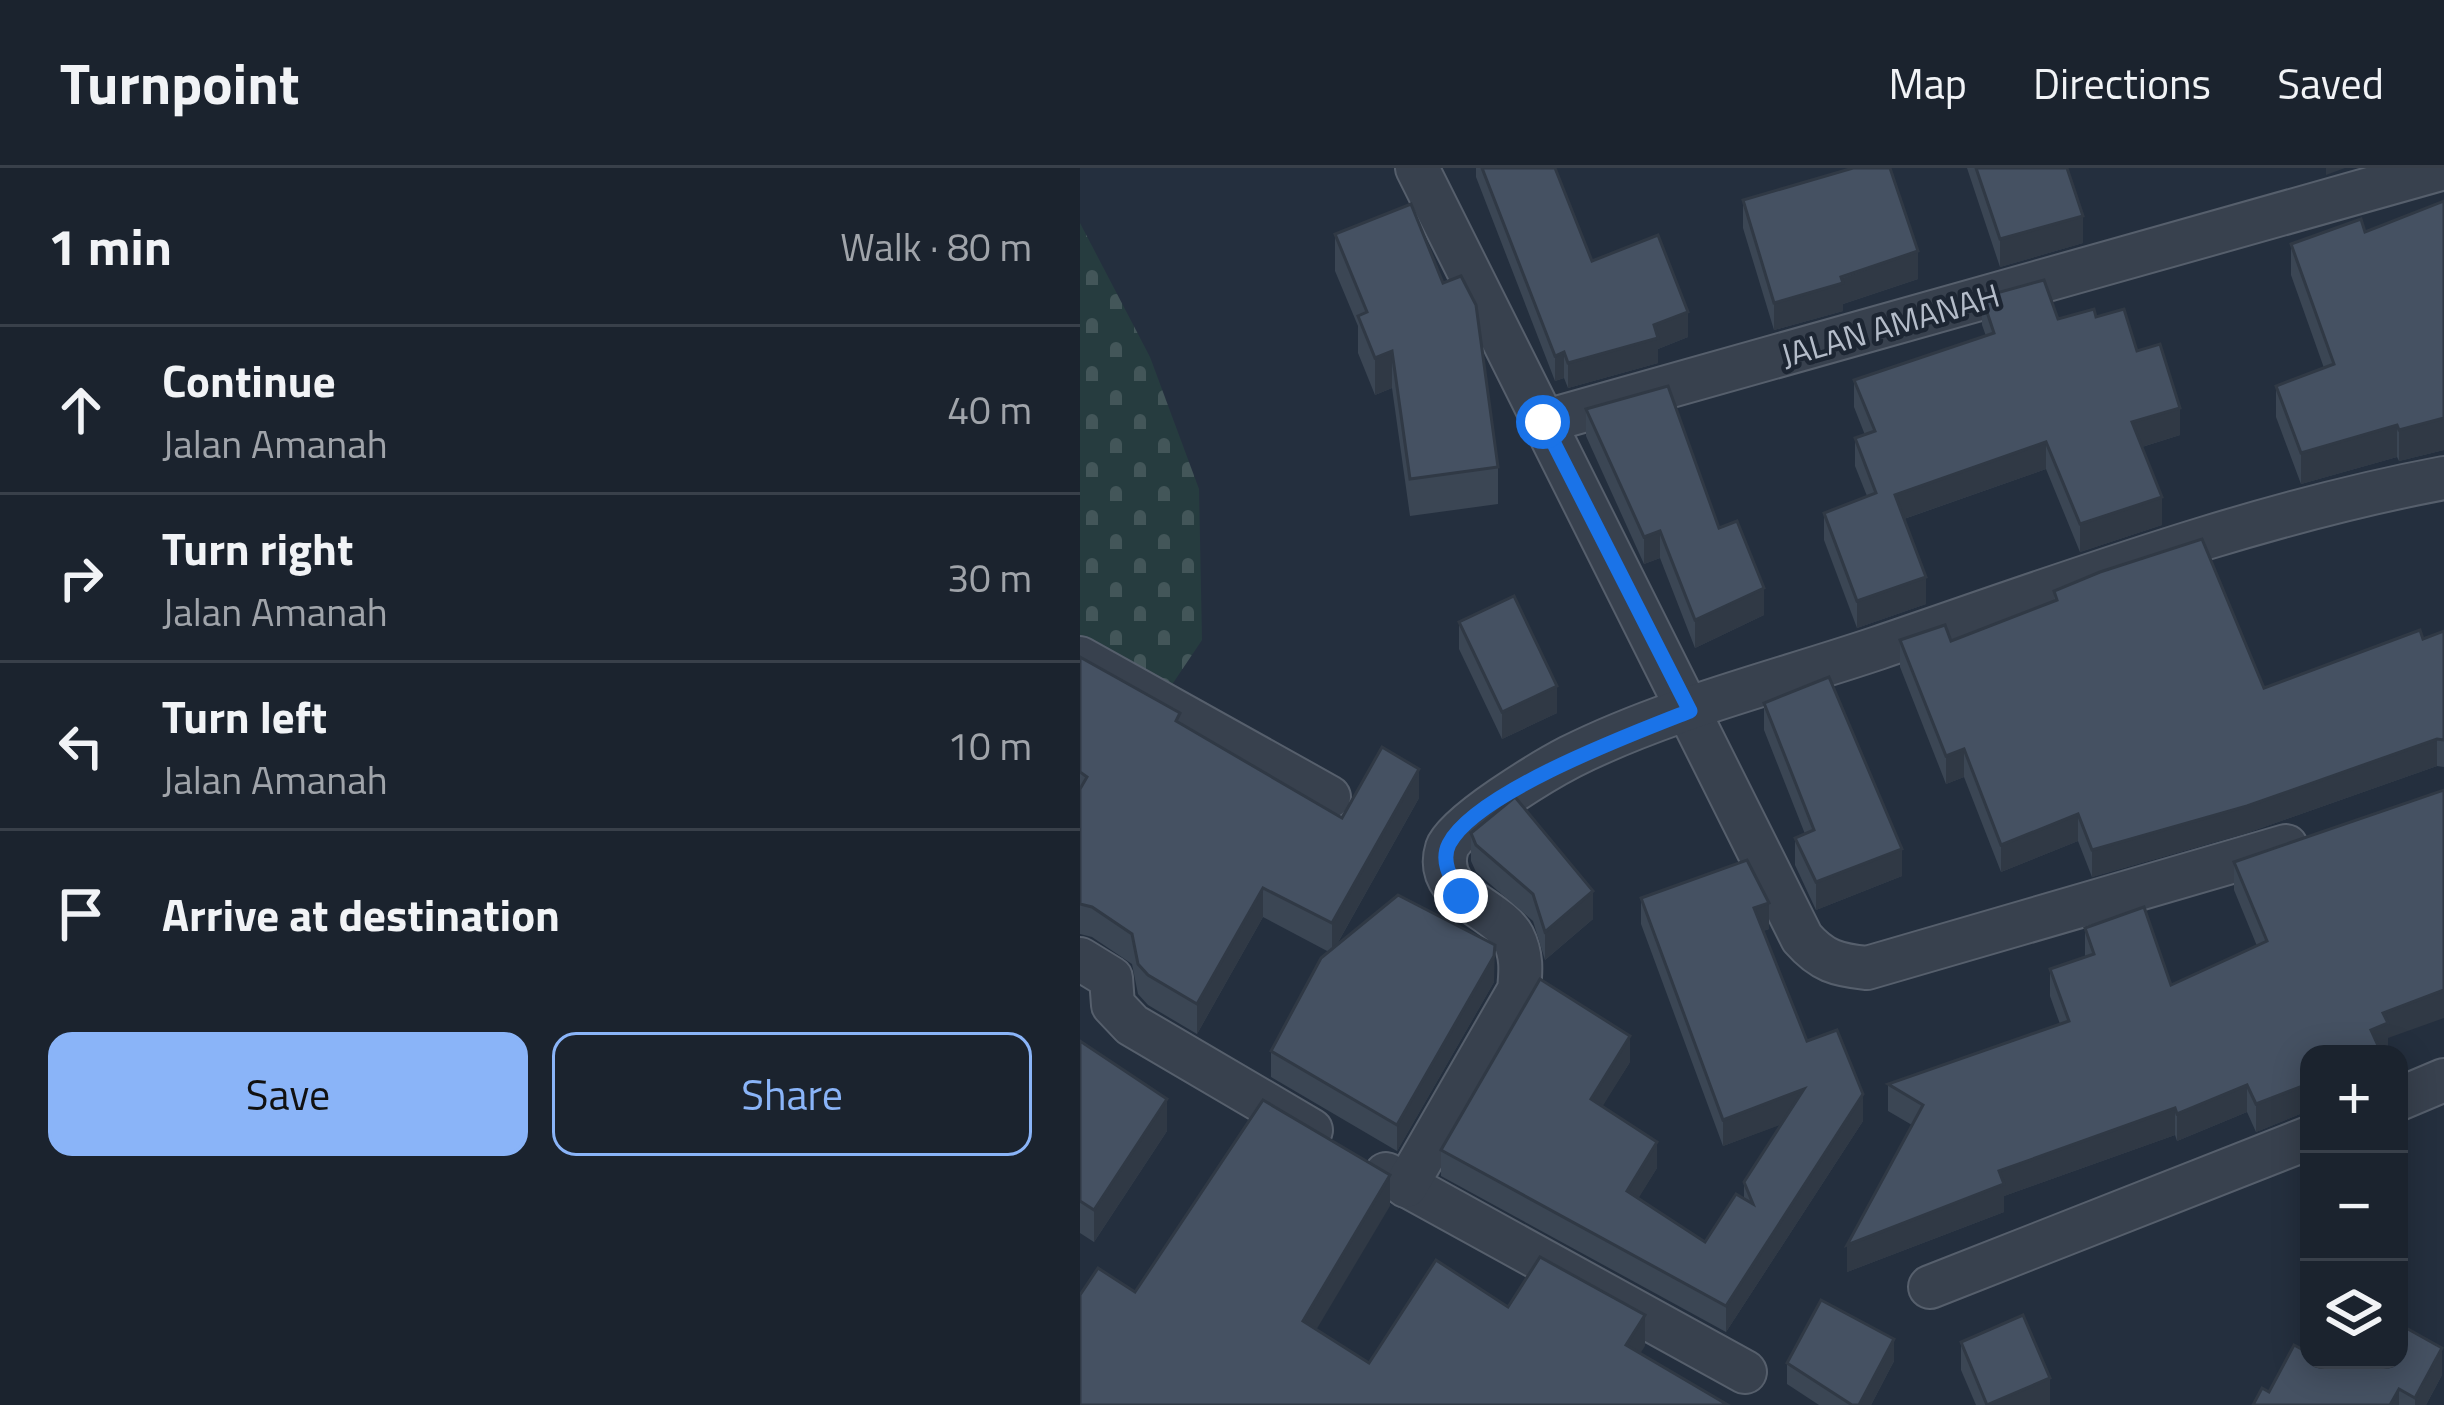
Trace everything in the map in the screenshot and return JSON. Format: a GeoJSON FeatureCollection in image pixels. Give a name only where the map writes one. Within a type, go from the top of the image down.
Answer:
{"type":"FeatureCollection","features":[{"type":"Feature","properties":{"kind":"street"},"geometry":{"type":"LineString","coordinates":[[1418,168],[1802,938],[1818,957],[1836,965],[1867,968],[2318,835]]}},
{"type":"Feature","properties":{"kind":"street","name":"JALAN AMANAH"},"geometry":{"type":"LineString","coordinates":[[1543,422],[2444,169]]}},
{"type":"Feature","properties":{"kind":"street"},"geometry":{"type":"LineString","coordinates":[[1406,1186],[1519,990],[1522,959],[1511,932],[1461,896],[1447,869],[1447,847],[1463,826],[1570,757],[1690,711],[2254,526],[2376,491],[2444,478]]}},
{"type":"Feature","properties":{"kind":"street"},"geometry":{"type":"LineString","coordinates":[[1080,658],[1330,797]]}},
{"type":"Feature","properties":{"kind":"street"},"geometry":{"type":"LineString","coordinates":[[1080,959],[1111,978],[1113,1005],[1132,1025],[1406,1186],[1745,1372]]}},
{"type":"Feature","properties":{"kind":"street"},"geometry":{"type":"LineString","coordinates":[[2408,1096],[2444,1080]]}},
{"type":"Feature","properties":{"kind":"street"},"geometry":{"type":"LineString","coordinates":[[1930,1287],[2300,1142]]}},
{"type":"Feature","properties":{"kind":"green space"},"geometry":{"type":"Polygon","coordinates":[[[1080,223],[1150,357],[1199,489],[1202,640],[1163,698],[1080,657],[1080,223]]]}},
{"type":"Feature","properties":{"kind":"building"},"geometry":{"type":"Polygon","coordinates":[[[1482,168],[1555,168],[1592,261],[1658,235],[1688,312],[1654,325],[1658,338],[1568,363],[1564,352],[1555,356],[1482,168]]]}},
{"type":"Feature","properties":{"kind":"building"},"geometry":{"type":"Polygon","coordinates":[[[1853,168],[1890,168],[1918,251],[1841,277],[1843,283],[1774,303],[1743,200],[1853,168]]]}},
{"type":"Feature","properties":{"kind":"building"},"geometry":{"type":"Polygon","coordinates":[[[1976,168],[2067,168],[2083,216],[2000,239],[1976,168]]]}},
{"type":"Feature","properties":{"kind":"building"},"geometry":{"type":"Polygon","coordinates":[[[2444,201],[2444,418],[2399,430],[2397,425],[2301,453],[2276,386],[2334,364],[2291,244],[2361,219],[2365,232],[2444,201]]]}},
{"type":"Feature","properties":{"kind":"building"},"geometry":{"type":"Polygon","coordinates":[[[1411,204],[1443,283],[1461,276],[1476,305],[1498,467],[1410,479],[1392,351],[1375,358],[1358,316],[1367,312],[1335,234],[1411,204]]]}},
{"type":"Feature","properties":{"kind":"building"},"geometry":{"type":"Polygon","coordinates":[[[2044,280],[2058,319],[2094,309],[2096,317],[2124,309],[2137,351],[2160,344],[2180,408],[2132,422],[2162,497],[2080,524],[2046,442],[1895,495],[1926,577],[1857,601],[1824,513],[1876,493],[1855,438],[1875,431],[1854,380],[1994,333],[1982,297],[2044,280]]]}},
{"type":"Feature","properties":{"kind":"building"},"geometry":{"type":"Polygon","coordinates":[[[1668,386],[1719,528],[1737,521],[1764,588],[1695,620],[1660,531],[1644,537],[1586,409],[1668,386]]]}},
{"type":"Feature","properties":{"kind":"building"},"geometry":{"type":"Polygon","coordinates":[[[2202,539],[2264,688],[2420,630],[2423,639],[2444,631],[2444,740],[2247,806],[2092,850],[2078,814],[2001,845],[1964,749],[1946,756],[1900,640],[1945,625],[1951,641],[2057,600],[2054,591],[2100,572],[2202,539]]]}},
{"type":"Feature","properties":{"kind":"building"},"geometry":{"type":"Polygon","coordinates":[[[1514,596],[1557,686],[1502,712],[1459,622],[1514,596]]]}},
{"type":"Feature","properties":{"kind":"building"},"geometry":{"type":"Polygon","coordinates":[[[1080,657],[1180,713],[1176,721],[1342,818],[1382,747],[1419,769],[1332,923],[1263,888],[1197,1004],[1148,975],[1138,964],[1132,934],[1080,904],[1080,789],[1087,777],[1080,772],[1080,657]]]}},
{"type":"Feature","properties":{"kind":"building"},"geometry":{"type":"Polygon","coordinates":[[[1829,677],[1902,849],[1816,882],[1795,838],[1814,830],[1764,703],[1829,677]]]}},
{"type":"Feature","properties":{"kind":"building"},"geometry":{"type":"Polygon","coordinates":[[[2444,790],[2444,990],[2383,1013],[2388,1023],[2371,1030],[2378,1045],[2300,1045],[2300,1087],[2256,1104],[2247,1085],[2177,1114],[2175,1108],[1999,1171],[2004,1184],[1847,1245],[1923,1105],[1888,1084],[2069,1021],[2050,969],[2094,954],[2085,928],[2144,907],[2171,985],[2267,941],[2234,862],[2444,790]]]}},
{"type":"Feature","properties":{"kind":"building"},"geometry":{"type":"Polygon","coordinates":[[[1515,797],[1593,891],[1545,932],[1533,894],[1476,845],[1471,833],[1515,797]]]}},
{"type":"Feature","properties":{"kind":"building"},"geometry":{"type":"Polygon","coordinates":[[[1747,860],[1769,903],[1754,908],[1807,1041],[1837,1030],[1863,1094],[1726,1306],[1441,1150],[1540,979],[1630,1036],[1591,1099],[1657,1142],[1627,1191],[1705,1242],[1736,1194],[1753,1204],[1744,1182],[1804,1089],[1723,1120],[1641,898],[1747,860]]]}},
{"type":"Feature","properties":{"kind":"building"},"geometry":{"type":"Polygon","coordinates":[[[1398,895],[1495,945],[1494,956],[1397,1125],[1271,1051],[1321,958],[1398,895]]]}},
{"type":"Feature","properties":{"kind":"building"},"geometry":{"type":"Polygon","coordinates":[[[1080,1041],[1167,1099],[1094,1210],[1080,1201],[1080,1041]]]}},
{"type":"Feature","properties":{"kind":"building"},"geometry":{"type":"Polygon","coordinates":[[[1263,1100],[1390,1175],[1303,1321],[1369,1363],[1436,1260],[1508,1307],[1540,1257],[1645,1315],[1626,1345],[1728,1405],[1080,1405],[1080,1295],[1098,1268],[1135,1292],[1263,1100]]]}},
{"type":"Feature","properties":{"kind":"building"},"geometry":{"type":"Polygon","coordinates":[[[1821,1300],[1894,1339],[1859,1405],[1787,1363],[1821,1300]]]}},
{"type":"Feature","properties":{"kind":"building"},"geometry":{"type":"Polygon","coordinates":[[[2023,1315],[2050,1378],[1987,1405],[1961,1342],[2023,1315]]]}},
{"type":"Feature","properties":{"kind":"building"},"geometry":{"type":"Polygon","coordinates":[[[2408,1329],[2442,1348],[2415,1398],[2399,1389],[2390,1405],[2253,1405],[2262,1388],[2269,1392],[2294,1345],[2300,1348],[2300,1369],[2408,1369],[2408,1329]]]}},
{"type":"Feature","properties":{"kind":"route"},"geometry":{"type":"LineString","coordinates":[[1461,896],[1447,869],[1447,847],[1463,826],[1570,757],[1690,711],[1543,422]]}}]}
